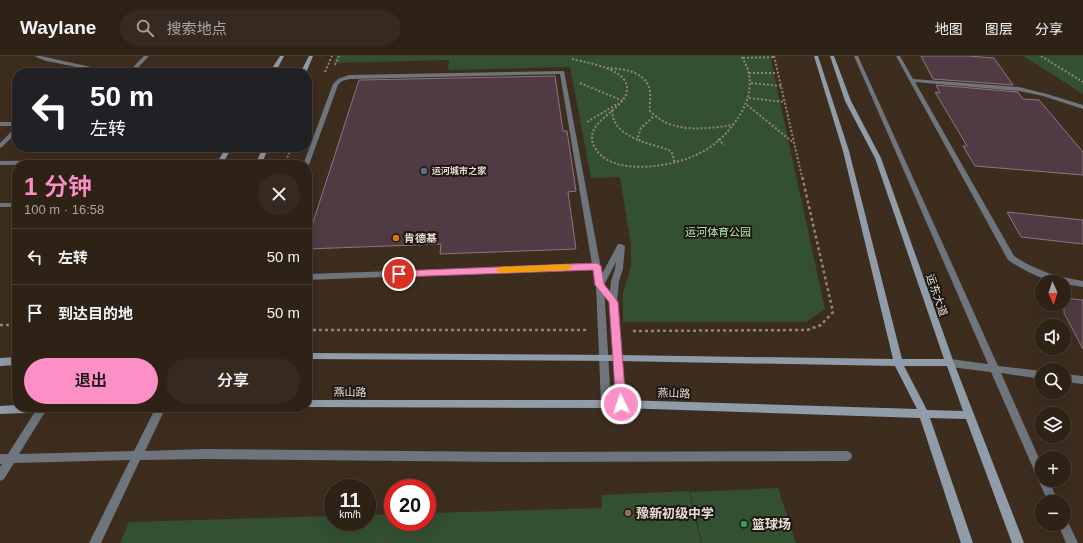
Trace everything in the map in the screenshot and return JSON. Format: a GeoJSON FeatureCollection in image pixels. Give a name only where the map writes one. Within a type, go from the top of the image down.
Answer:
{"type":"FeatureCollection","features":[{"type":"Feature","properties":{"kind":"main road"},"geometry":{"type":"LineString","coordinates":[[275,68],[282,56]]}},
{"type":"Feature","properties":{"kind":"main road"},"geometry":{"type":"LineString","coordinates":[[305,68],[311,56]]}},
{"type":"Feature","properties":{"kind":"main road"},"geometry":{"type":"LineString","coordinates":[[816,56],[846,151],[898,362],[923,412],[967,543]]}},
{"type":"Feature","properties":{"kind":"main road","name":"运东大道"},"geometry":{"type":"LineString","coordinates":[[832,56],[848,101],[878,158],[950,363],[1018,543]]}},
{"type":"Feature","properties":{"kind":"main road"},"geometry":{"type":"LineString","coordinates":[[312,356],[617,358],[950,363]]}},
{"type":"Feature","properties":{"kind":"main road"},"geometry":{"type":"LineString","coordinates":[[0,362],[12,361]]}},
{"type":"Feature","properties":{"kind":"main road","name":"燕山路"},"geometry":{"type":"LineString","coordinates":[[312,404],[621,404],[923,412],[969,415]]}},
{"type":"Feature","properties":{"kind":"main road"},"geometry":{"type":"LineString","coordinates":[[0,410],[12,410]]}},
{"type":"Feature","properties":{"kind":"lane"},"geometry":{"type":"LineString","coordinates":[[37,56],[44,60],[85,68]]}},
{"type":"Feature","properties":{"kind":"lane"},"geometry":{"type":"LineString","coordinates":[[135,68],[147,56]]}},
{"type":"Feature","properties":{"kind":"lane"},"geometry":{"type":"LineString","coordinates":[[856,56],[1035,460]]}},
{"type":"Feature","properties":{"kind":"lane"},"geometry":{"type":"LineString","coordinates":[[898,56],[1011,258],[1029,270],[1060,281],[1083,284]]}},
{"type":"Feature","properties":{"kind":"lane"},"geometry":{"type":"LineString","coordinates":[[312,149],[336,84],[340,80],[349,77],[562,72],[600,285],[606,404]]}},
{"type":"Feature","properties":{"kind":"lane"},"geometry":{"type":"LineString","coordinates":[[911,80],[1019,89],[1045,94],[1083,107]]}},
{"type":"Feature","properties":{"kind":"lane"},"geometry":{"type":"LineString","coordinates":[[0,124],[12,124]]}},
{"type":"Feature","properties":{"kind":"lane"},"geometry":{"type":"LineString","coordinates":[[0,146],[12,134]]}},
{"type":"Feature","properties":{"kind":"lane"},"geometry":{"type":"LineString","coordinates":[[0,163],[12,163]]}},
{"type":"Feature","properties":{"kind":"lane"},"geometry":{"type":"LineString","coordinates":[[0,205],[12,205]]}},
{"type":"Feature","properties":{"kind":"lane"},"geometry":{"type":"LineString","coordinates":[[600,285],[621,246],[619,269],[615,281],[613,302],[621,404]]}},
{"type":"Feature","properties":{"kind":"lane"},"geometry":{"type":"LineString","coordinates":[[312,277],[597,266]]}},
{"type":"Feature","properties":{"kind":"lane"},"geometry":{"type":"LineString","coordinates":[[600,285],[613,302]]}},
{"type":"Feature","properties":{"kind":"lane"},"geometry":{"type":"LineString","coordinates":[[950,363],[1035,374]]}},
{"type":"Feature","properties":{"kind":"lane"},"geometry":{"type":"LineString","coordinates":[[1071,379],[1083,380]]}},
{"type":"Feature","properties":{"kind":"lane"},"geometry":{"type":"LineString","coordinates":[[0,476],[40,412]]}},
{"type":"Feature","properties":{"kind":"lane"},"geometry":{"type":"LineString","coordinates":[[95,543],[159,412]]}},
{"type":"Feature","properties":{"kind":"lane"},"geometry":{"type":"LineString","coordinates":[[0,459],[205,454],[514,457],[847,456]]}},
{"type":"Feature","properties":{"kind":"lane"},"geometry":{"type":"LineString","coordinates":[[1066,531],[1072,543]]}},
{"type":"Feature","properties":{"kind":"path"},"geometry":{"type":"LineString","coordinates":[[1041,56],[1083,82]]}},
{"type":"Feature","properties":{"kind":"path"},"geometry":{"type":"LineString","coordinates":[[567,58],[604,68],[620,76],[626,84],[627,92],[623,100],[600,120],[592,135],[593,144],[602,157],[620,164],[661,166],[675,163],[700,153],[730,130],[734,125],[747,105],[751,83],[749,73],[742,57],[775,57],[833,312],[821,325],[807,330],[615,331]]}},
{"type":"Feature","properties":{"kind":"path"},"geometry":{"type":"LineString","coordinates":[[604,68],[623,69],[642,76],[648,83],[650,90],[650,111],[653,117],[669,124],[690,129],[710,129],[734,125]]}},
{"type":"Feature","properties":{"kind":"path"},"geometry":{"type":"LineString","coordinates":[[749,73],[778,73]]}},
{"type":"Feature","properties":{"kind":"path"},"geometry":{"type":"LineString","coordinates":[[563,76],[623,100]]}},
{"type":"Feature","properties":{"kind":"path"},"geometry":{"type":"LineString","coordinates":[[751,83],[781,86]]}},
{"type":"Feature","properties":{"kind":"path"},"geometry":{"type":"LineString","coordinates":[[749,98],[785,102]]}},
{"type":"Feature","properties":{"kind":"path"},"geometry":{"type":"LineString","coordinates":[[572,130],[623,100]]}},
{"type":"Feature","properties":{"kind":"path"},"geometry":{"type":"LineString","coordinates":[[747,105],[794,143]]}},
{"type":"Feature","properties":{"kind":"path"},"geometry":{"type":"LineString","coordinates":[[612,110],[612,119],[616,127],[628,136],[669,150],[672,153],[675,163]]}},
{"type":"Feature","properties":{"kind":"path"},"geometry":{"type":"LineString","coordinates":[[640,141],[638,132],[653,117]]}},
{"type":"Feature","properties":{"kind":"path"},"geometry":{"type":"LineString","coordinates":[[718,139],[724,145]]}},
{"type":"Feature","properties":{"kind":"path"},"geometry":{"type":"LineString","coordinates":[[0,325],[12,325]]}},
{"type":"Feature","properties":{"kind":"path"},"geometry":{"type":"LineString","coordinates":[[312,330],[602,330]]}},
{"type":"Feature","properties":{"kind":"green space","name":"运河体育公园"},"geometry":{"type":"Polygon","coordinates":[[[337,56],[770,56],[825,309],[806,322],[623,322],[623,293],[631,267],[631,245],[620,177],[591,178],[570,67],[448,70],[449,60],[333,63],[337,56]]]}},
{"type":"Feature","properties":{"kind":"green space"},"geometry":{"type":"Polygon","coordinates":[[[1023,56],[1083,56],[1083,94],[1023,56]]]}},
{"type":"Feature","properties":{"kind":"green space","name":"篮球场"},"geometry":{"type":"Polygon","coordinates":[[[778,488],[796,543],[702,543],[690,492],[778,488]]]}},
{"type":"Feature","properties":{"kind":"green space"},"geometry":{"type":"Polygon","coordinates":[[[689,491],[701,543],[120,543],[129,522],[324,516],[324,531],[376,531],[376,515],[384,514],[384,531],[436,531],[436,513],[602,508],[601,495],[689,491]]]}},
{"type":"Feature","properties":{"kind":"building"},"geometry":{"type":"Polygon","coordinates":[[[921,56],[968,56],[994,58],[1013,85],[933,79],[921,56]]]}},
{"type":"Feature","properties":{"kind":"building"},"geometry":{"type":"Polygon","coordinates":[[[555,76],[563,131],[567,131],[576,191],[568,192],[576,249],[440,254],[441,244],[312,249],[312,226],[359,80],[555,76]]]}},
{"type":"Feature","properties":{"kind":"building"},"geometry":{"type":"Polygon","coordinates":[[[936,85],[1018,92],[1023,99],[1039,100],[1083,152],[1083,175],[975,166],[963,146],[967,146],[935,92],[940,93],[936,85]]]}},
{"type":"Feature","properties":{"kind":"building"},"geometry":{"type":"Polygon","coordinates":[[[1007,212],[1083,220],[1083,244],[1021,237],[1007,212]]]}},
{"type":"Feature","properties":{"kind":"building"},"geometry":{"type":"Polygon","coordinates":[[[1071,299],[1083,300],[1083,349],[1071,326],[1071,319],[1067,319],[1064,311],[1071,311],[1071,299]]]}},
{"type":"Feature","properties":{"kind":"slow traffic"},"geometry":{"type":"LineString","coordinates":[[500,270],[568,267]]}},
{"type":"Feature","properties":{"kind":"place","name":"运河城市之家"},"geometry":{"type":"Point","coordinates":[424,171]}},
{"type":"Feature","properties":{"kind":"place","name":"肯德基"},"geometry":{"type":"Point","coordinates":[396,238]}},
{"type":"Feature","properties":{"kind":"place","name":"豫新初级中学"},"geometry":{"type":"Point","coordinates":[628,513]}},
{"type":"Feature","properties":{"kind":"place","name":"篮球场"},"geometry":{"type":"Point","coordinates":[744,524]}},
{"type":"Feature","properties":{"kind":"route"},"geometry":{"type":"LineString","coordinates":[[399,274],[597,266],[600,285],[613,302],[621,404]]}}]}
